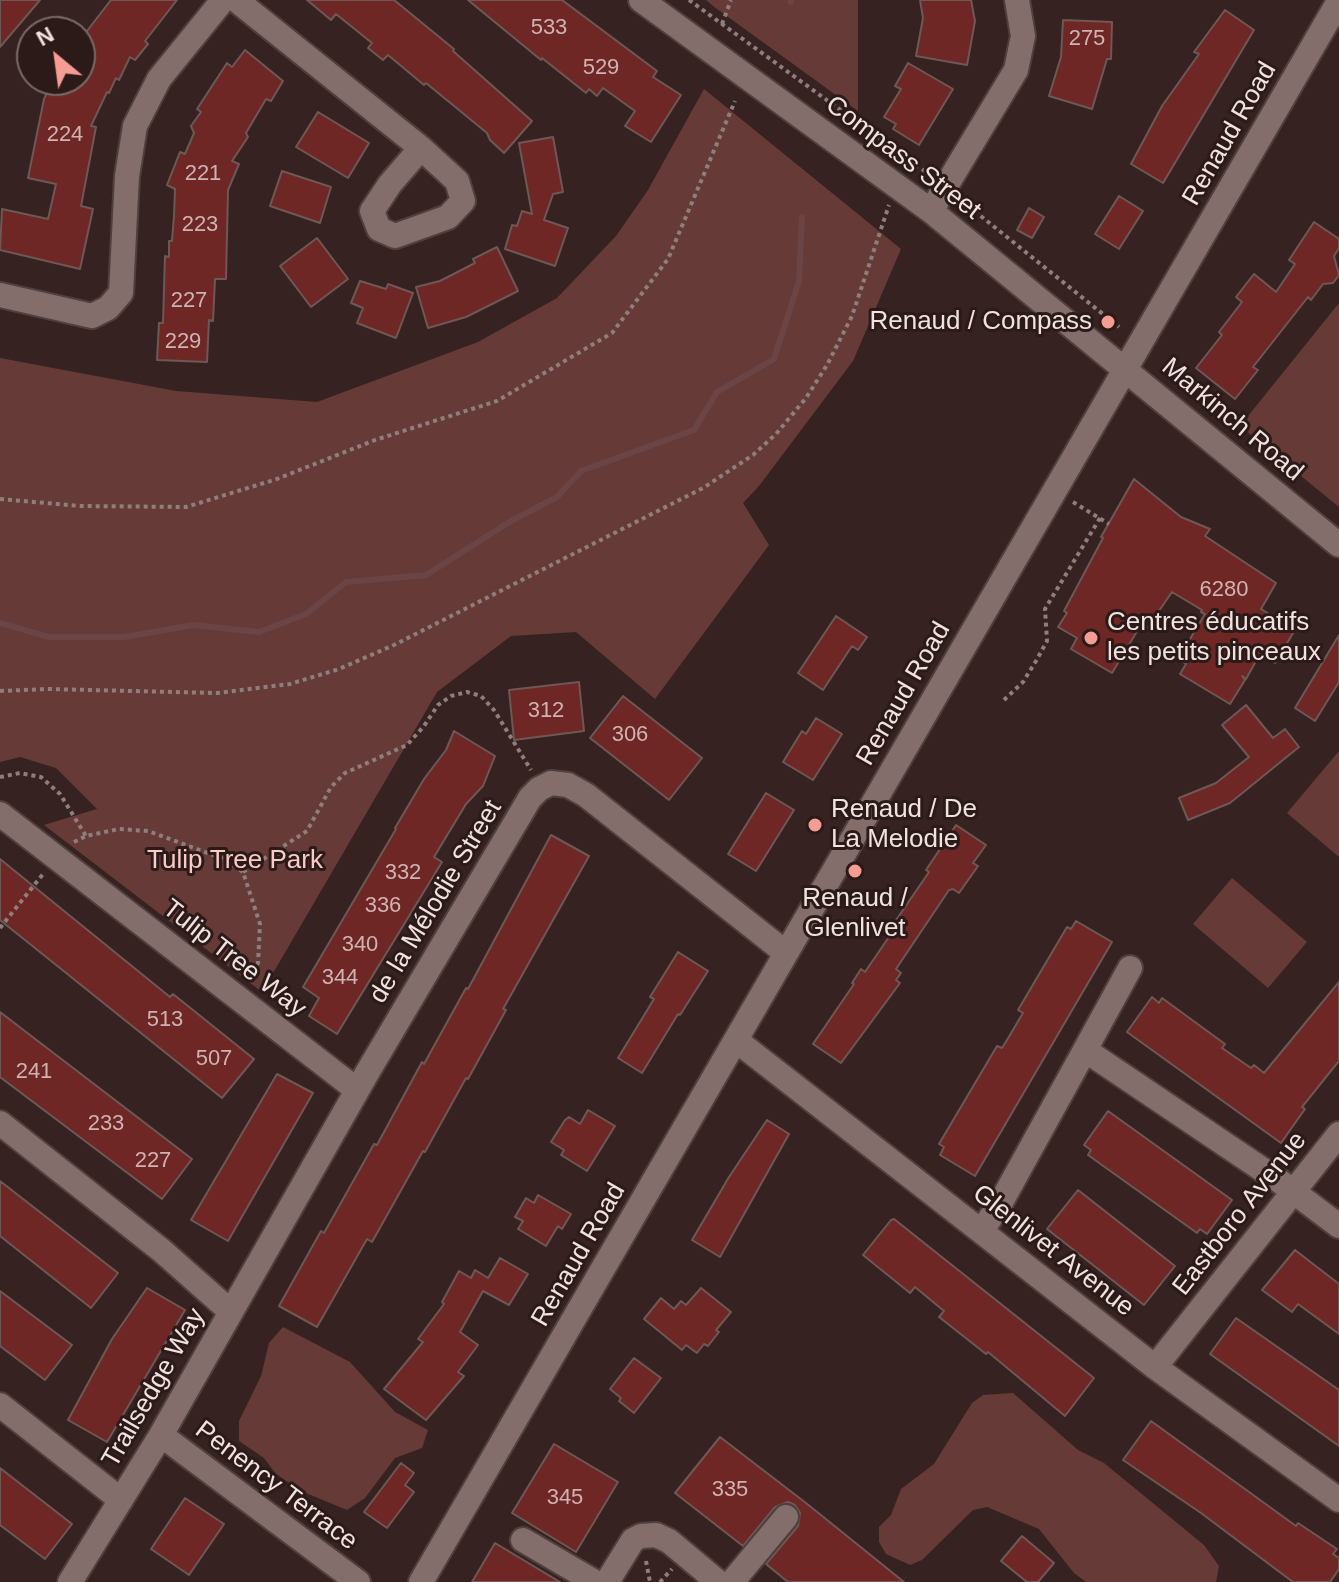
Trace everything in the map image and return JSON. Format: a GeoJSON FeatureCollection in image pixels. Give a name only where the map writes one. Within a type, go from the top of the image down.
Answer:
{"type":"FeatureCollection","features":[{"type":"Feature","properties":{"kind":"street"},"geometry":{"type":"LineString","coordinates":[[0,295],[92,316],[108,308],[121,293],[127,176],[135,126],[159,79],[223,0]]}},
{"type":"Feature","properties":{"kind":"street"},"geometry":{"type":"LineString","coordinates":[[236,0],[421,148]]}},
{"type":"Feature","properties":{"kind":"street","name":"Compass Street"},"geometry":{"type":"LineString","coordinates":[[641,0],[931,211],[1125,368]]}},
{"type":"Feature","properties":{"kind":"street"},"geometry":{"type":"LineString","coordinates":[[931,211],[1020,60],[1023,36],[1017,0]]}},
{"type":"Feature","properties":{"kind":"street","name":"Renaud Road"},"geometry":{"type":"LineString","coordinates":[[421,1582],[1339,1]]}},
{"type":"Feature","properties":{"kind":"street","name":"Markinch Road"},"geometry":{"type":"LineString","coordinates":[[1125,368],[1339,545]]}},
{"type":"Feature","properties":{"kind":"street","name":"de la Mélodie Street"},"geometry":{"type":"LineString","coordinates":[[230,1311],[357,1090],[530,798],[539,789],[551,783],[568,785],[586,795],[786,953]]}},
{"type":"Feature","properties":{"kind":"street","name":"Tulip Tree Way"},"geometry":{"type":"LineString","coordinates":[[0,814],[357,1090]]}},
{"type":"Feature","properties":{"kind":"street"},"geometry":{"type":"LineString","coordinates":[[982,1230],[1000,1204],[1130,968]]}},
{"type":"Feature","properties":{"kind":"street","name":"Glenlivet Avenue"},"geometry":{"type":"LineString","coordinates":[[737,1041],[1155,1367],[1339,1500]]}},
{"type":"Feature","properties":{"kind":"street"},"geometry":{"type":"LineString","coordinates":[[1085,1050],[1294,1191],[1339,1226]]}},
{"type":"Feature","properties":{"kind":"street","name":"Trailsedge Way"},"geometry":{"type":"LineString","coordinates":[[0,1123],[161,1250],[230,1311],[161,1435],[70,1582]]}},
{"type":"Feature","properties":{"kind":"street","name":"Eastboro Avenue"},"geometry":{"type":"LineString","coordinates":[[1155,1367],[1339,1134]]}},
{"type":"Feature","properties":{"kind":"street"},"geometry":{"type":"LineString","coordinates":[[0,1405],[121,1500]]}},
{"type":"Feature","properties":{"kind":"street","name":"Penency Terrace"},"geometry":{"type":"LineString","coordinates":[[161,1435],[358,1582]]}},
{"type":"Feature","properties":{"kind":"street"},"geometry":{"type":"LineString","coordinates":[[732,1582],[786,1517]]}},
{"type":"Feature","properties":{"kind":"street"},"geometry":{"type":"LineString","coordinates":[[607,1582],[633,1540],[656,1535],[669,1541],[718,1582]]}},
{"type":"Feature","properties":{"kind":"street"},"geometry":{"type":"LineString","coordinates":[[523,1540],[595,1582]]}},
{"type":"Feature","properties":{"kind":"path"},"geometry":{"type":"LineString","coordinates":[[689,0],[919,166],[1119,327]]}},
{"type":"Feature","properties":{"kind":"path"},"geometry":{"type":"LineString","coordinates":[[722,24],[731,0]]}},
{"type":"Feature","properties":{"kind":"path"},"geometry":{"type":"LineString","coordinates":[[0,499],[80,506],[186,507],[277,479],[375,440],[497,401],[612,333],[668,259],[735,101]]}},
{"type":"Feature","properties":{"kind":"path"},"geometry":{"type":"LineString","coordinates":[[0,691],[32,688],[217,693],[290,684],[339,669],[394,645],[703,488],[753,455],[776,434],[813,387],[852,316],[887,211],[899,187]]}},
{"type":"Feature","properties":{"kind":"path"},"geometry":{"type":"LineString","coordinates":[[1073,502],[1109,524]]}},
{"type":"Feature","properties":{"kind":"path"},"geometry":{"type":"LineString","coordinates":[[1004,700],[1023,682],[1047,641],[1045,609],[1100,518]]}},
{"type":"Feature","properties":{"kind":"path"},"geometry":{"type":"LineString","coordinates":[[243,872],[307,831],[331,787],[345,773],[407,745],[438,705],[451,696],[467,692],[481,696],[494,710],[530,769]]}},
{"type":"Feature","properties":{"kind":"path"},"geometry":{"type":"LineString","coordinates":[[0,777],[20,773],[41,777],[60,794],[86,836]]}},
{"type":"Feature","properties":{"kind":"path"},"geometry":{"type":"LineString","coordinates":[[0,928],[68,845],[86,836],[119,829],[148,831],[224,859],[243,872],[260,924],[258,963],[238,997]]}},
{"type":"Feature","properties":{"kind":"path"},"geometry":{"type":"LineString","coordinates":[[644,1550],[650,1582]]}},
{"type":"Feature","properties":{"kind":"green space"},"geometry":{"type":"Polygon","coordinates":[[[706,0],[858,0],[858,111],[713,6],[706,0]]]}},
{"type":"Feature","properties":{"kind":"green space","name":"Tulip Tree Park"},"geometry":{"type":"Polygon","coordinates":[[[704,89],[901,249],[853,361],[743,503],[769,545],[655,699],[576,632],[511,636],[437,692],[262,992],[44,825],[97,809],[56,768],[20,757],[0,762],[0,358],[176,391],[317,402],[478,342],[557,298],[616,236],[648,190],[704,89]]]}},
{"type":"Feature","properties":{"kind":"green space"},"geometry":{"type":"Polygon","coordinates":[[[1339,303],[1339,507],[1240,426],[1339,303]]]}},
{"type":"Feature","properties":{"kind":"green space"},"geometry":{"type":"Polygon","coordinates":[[[1339,751],[1339,857],[1287,813],[1339,751]]]}},
{"type":"Feature","properties":{"kind":"green space"},"geometry":{"type":"Polygon","coordinates":[[[1232,878],[1307,942],[1268,988],[1193,924],[1232,878]]]}},
{"type":"Feature","properties":{"kind":"green space"},"geometry":{"type":"Polygon","coordinates":[[[283,1327],[350,1362],[395,1412],[428,1430],[422,1448],[395,1458],[365,1498],[347,1510],[301,1491],[276,1474],[264,1458],[239,1441],[239,1421],[261,1376],[269,1343],[283,1327]]]}},
{"type":"Feature","properties":{"kind":"green space"},"geometry":{"type":"Polygon","coordinates":[[[1013,1393],[1078,1450],[1104,1463],[1204,1545],[1219,1566],[1216,1582],[1086,1582],[1074,1573],[1039,1529],[987,1507],[973,1510],[922,1560],[910,1565],[886,1554],[879,1542],[879,1527],[891,1515],[901,1489],[934,1464],[972,1403],[983,1395],[1013,1393]]]}},
{"type":"Feature","properties":{"kind":"building"},"geometry":{"type":"Polygon","coordinates":[[[0,0],[40,0],[26,16],[16,16],[16,28],[0,47],[0,0]]]}},
{"type":"Feature","properties":{"kind":"building"},"geometry":{"type":"Polygon","coordinates":[[[111,0],[177,0],[145,41],[148,44],[135,60],[130,57],[119,80],[116,78],[107,92],[91,126],[96,127],[81,206],[93,209],[80,269],[0,250],[2,209],[48,219],[56,184],[28,178],[44,99],[45,96],[96,96],[96,19],[111,0]]]}},
{"type":"Feature","properties":{"kind":"building"},"geometry":{"type":"Polygon","coordinates":[[[307,0],[394,0],[454,49],[532,121],[504,153],[487,133],[426,83],[424,85],[388,55],[383,60],[368,48],[372,43],[336,14],[331,20],[307,0]]]}},
{"type":"Feature","properties":{"kind":"building"},"geometry":{"type":"Polygon","coordinates":[[[468,0],[562,0],[657,71],[653,77],[681,95],[651,142],[625,126],[635,111],[603,88],[597,96],[589,89],[586,93],[468,0]]]}},
{"type":"Feature","properties":{"kind":"building"},"geometry":{"type":"Polygon","coordinates":[[[920,0],[971,0],[975,21],[967,65],[916,56],[923,18],[920,0]]]}},
{"type":"Feature","properties":{"kind":"building"},"geometry":{"type":"Polygon","coordinates":[[[1225,10],[1254,30],[1163,183],[1131,164],[1162,106],[1199,54],[1194,52],[1225,10]]]}},
{"type":"Feature","properties":{"kind":"building"},"geometry":{"type":"Polygon","coordinates":[[[1063,20],[1112,22],[1111,59],[1107,59],[1092,109],[1049,96],[1061,57],[1063,20]]]}},
{"type":"Feature","properties":{"kind":"building"},"geometry":{"type":"Polygon","coordinates":[[[245,50],[283,81],[271,101],[266,99],[246,133],[248,137],[232,161],[239,164],[228,190],[226,279],[215,279],[207,362],[157,360],[159,323],[163,323],[165,256],[169,257],[174,216],[175,189],[167,185],[180,152],[185,154],[194,133],[191,126],[201,112],[197,109],[227,63],[232,67],[245,50]]]}},
{"type":"Feature","properties":{"kind":"building"},"geometry":{"type":"Polygon","coordinates":[[[908,63],[953,89],[919,145],[893,129],[896,124],[884,117],[901,89],[895,86],[908,63]]]}},
{"type":"Feature","properties":{"kind":"building"},"geometry":{"type":"Polygon","coordinates":[[[318,112],[369,143],[348,178],[296,147],[318,112]]]}},
{"type":"Feature","properties":{"kind":"building"},"geometry":{"type":"Polygon","coordinates":[[[553,137],[563,192],[553,194],[544,220],[568,228],[555,266],[505,249],[512,225],[517,226],[522,211],[532,214],[519,143],[553,137]]]}},
{"type":"Feature","properties":{"kind":"building"},"geometry":{"type":"Polygon","coordinates":[[[282,171],[331,187],[320,223],[270,206],[282,171]]]}},
{"type":"Feature","properties":{"kind":"building"},"geometry":{"type":"Polygon","coordinates":[[[1119,196],[1143,211],[1119,249],[1095,234],[1119,196]]]}},
{"type":"Feature","properties":{"kind":"building"},"geometry":{"type":"Polygon","coordinates":[[[1029,208],[1044,217],[1032,238],[1017,230],[1029,208]]]}},
{"type":"Feature","properties":{"kind":"building"},"geometry":{"type":"Polygon","coordinates":[[[1314,222],[1339,239],[1339,248],[1334,256],[1339,275],[1333,283],[1323,284],[1311,300],[1308,297],[1253,367],[1258,370],[1235,399],[1196,368],[1222,335],[1219,332],[1242,302],[1236,297],[1254,274],[1276,292],[1295,264],[1289,260],[1314,222]]]}},
{"type":"Feature","properties":{"kind":"building"},"geometry":{"type":"Polygon","coordinates":[[[317,238],[348,279],[311,307],[280,266],[317,238]]]}},
{"type":"Feature","properties":{"kind":"building"},"geometry":{"type":"Polygon","coordinates":[[[497,247],[518,291],[466,317],[428,328],[416,287],[440,281],[475,263],[473,259],[497,247]]]}},
{"type":"Feature","properties":{"kind":"building"},"geometry":{"type":"Polygon","coordinates":[[[360,281],[386,289],[388,284],[413,293],[396,338],[357,323],[363,308],[351,303],[360,281]]]}},
{"type":"Feature","properties":{"kind":"building"},"geometry":{"type":"Polygon","coordinates":[[[1134,479],[1181,517],[1210,529],[1205,536],[1276,583],[1261,609],[1295,630],[1275,663],[1260,654],[1246,679],[1242,676],[1245,680],[1230,704],[1180,674],[1186,664],[1178,659],[1205,614],[1172,592],[1145,631],[1139,628],[1112,673],[1071,649],[1077,638],[1058,627],[1101,537],[1134,479]]]}},
{"type":"Feature","properties":{"kind":"building"},"geometry":{"type":"Polygon","coordinates":[[[836,616],[867,637],[858,650],[852,646],[823,690],[798,673],[836,616]]]}},
{"type":"Feature","properties":{"kind":"building"},"geometry":{"type":"Polygon","coordinates":[[[1339,635],[1339,682],[1315,721],[1295,708],[1339,635]]]}},
{"type":"Feature","properties":{"kind":"building"},"geometry":{"type":"Polygon","coordinates":[[[579,682],[584,731],[514,740],[509,690],[579,682]]]}},
{"type":"Feature","properties":{"kind":"building"},"geometry":{"type":"Polygon","coordinates":[[[623,696],[702,758],[669,800],[590,738],[623,696]]]}},
{"type":"Feature","properties":{"kind":"building"},"geometry":{"type":"Polygon","coordinates":[[[1246,705],[1273,738],[1285,729],[1299,747],[1230,803],[1188,820],[1179,798],[1216,783],[1249,757],[1222,725],[1246,705]]]}},
{"type":"Feature","properties":{"kind":"building"},"geometry":{"type":"Polygon","coordinates":[[[816,718],[842,734],[813,780],[783,762],[802,731],[806,734],[816,718]]]}},
{"type":"Feature","properties":{"kind":"building"},"geometry":{"type":"Polygon","coordinates":[[[454,731],[495,756],[483,786],[466,804],[434,857],[442,862],[337,1034],[309,1016],[319,998],[303,987],[424,779],[446,750],[454,731]]]}},
{"type":"Feature","properties":{"kind":"building"},"geometry":{"type":"Polygon","coordinates":[[[766,793],[794,810],[756,871],[728,854],[766,793]]]}},
{"type":"Feature","properties":{"kind":"building"},"geometry":{"type":"Polygon","coordinates":[[[956,825],[986,845],[973,863],[978,866],[959,893],[949,890],[896,969],[901,973],[896,980],[900,983],[841,1063],[813,1044],[861,969],[865,972],[893,931],[890,929],[956,825]]]}},
{"type":"Feature","properties":{"kind":"building"},"geometry":{"type":"Polygon","coordinates":[[[551,835],[589,856],[503,1009],[506,1010],[468,1079],[372,1242],[367,1239],[317,1327],[279,1306],[468,989],[551,835]]]}},
{"type":"Feature","properties":{"kind":"building"},"geometry":{"type":"Polygon","coordinates":[[[0,859],[170,997],[173,994],[254,1059],[222,1098],[0,920],[0,859]]]}},
{"type":"Feature","properties":{"kind":"building"},"geometry":{"type":"Polygon","coordinates":[[[1076,921],[1112,942],[975,1176],[940,1155],[944,1147],[939,1144],[997,1046],[1002,1048],[1023,1013],[1018,1010],[1067,927],[1071,929],[1076,921]]]}},
{"type":"Feature","properties":{"kind":"building"},"geometry":{"type":"Polygon","coordinates":[[[678,952],[708,971],[642,1073],[618,1058],[678,952]]]}},
{"type":"Feature","properties":{"kind":"building"},"geometry":{"type":"Polygon","coordinates":[[[1339,982],[1339,1061],[1302,1107],[1305,1109],[1281,1143],[1127,1032],[1152,997],[1159,1003],[1162,998],[1225,1044],[1222,1048],[1264,1073],[1339,982]]]}},
{"type":"Feature","properties":{"kind":"building"},"geometry":{"type":"Polygon","coordinates":[[[0,1012],[192,1159],[162,1199],[0,1077],[0,1012]]]}},
{"type":"Feature","properties":{"kind":"building"},"geometry":{"type":"Polygon","coordinates":[[[277,1074],[313,1093],[228,1241],[191,1220],[277,1074]]]}},
{"type":"Feature","properties":{"kind":"building"},"geometry":{"type":"Polygon","coordinates":[[[588,1110],[615,1126],[587,1171],[561,1155],[564,1150],[551,1142],[565,1120],[569,1117],[580,1124],[588,1110]]]}},
{"type":"Feature","properties":{"kind":"building"},"geometry":{"type":"Polygon","coordinates":[[[1108,1111],[1232,1200],[1207,1234],[1200,1229],[1197,1233],[1088,1155],[1091,1150],[1084,1145],[1108,1111]]]}},
{"type":"Feature","properties":{"kind":"building"},"geometry":{"type":"Polygon","coordinates":[[[767,1120],[789,1134],[720,1257],[692,1240],[767,1120]]]}},
{"type":"Feature","properties":{"kind":"building"},"geometry":{"type":"Polygon","coordinates":[[[0,1181],[118,1273],[91,1308],[0,1236],[0,1181]]]}},
{"type":"Feature","properties":{"kind":"building"},"geometry":{"type":"Polygon","coordinates":[[[1078,1190],[1175,1266],[1144,1305],[1047,1229],[1078,1190]]]}},
{"type":"Feature","properties":{"kind":"building"},"geometry":{"type":"Polygon","coordinates":[[[538,1195],[571,1214],[562,1229],[558,1226],[546,1246],[518,1229],[523,1221],[515,1217],[526,1198],[534,1203],[538,1195]]]}},
{"type":"Feature","properties":{"kind":"building"},"geometry":{"type":"Polygon","coordinates":[[[894,1219],[1094,1378],[1065,1416],[988,1352],[986,1354],[939,1317],[944,1311],[915,1287],[910,1293],[863,1255],[894,1219]]]}},
{"type":"Feature","properties":{"kind":"building"},"geometry":{"type":"Polygon","coordinates":[[[1295,1250],[1339,1284],[1339,1334],[1298,1304],[1292,1312],[1262,1290],[1295,1250]]]}},
{"type":"Feature","properties":{"kind":"building"},"geometry":{"type":"Polygon","coordinates":[[[500,1258],[528,1274],[509,1305],[483,1291],[460,1332],[478,1345],[458,1372],[464,1376],[426,1420],[384,1389],[423,1342],[418,1339],[444,1304],[442,1302],[459,1271],[471,1278],[475,1270],[488,1278],[500,1258]]]}},
{"type":"Feature","properties":{"kind":"building"},"geometry":{"type":"Polygon","coordinates":[[[147,1288],[185,1310],[107,1442],[68,1420],[112,1339],[147,1288]]]}},
{"type":"Feature","properties":{"kind":"building"},"geometry":{"type":"Polygon","coordinates":[[[701,1288],[731,1312],[708,1346],[704,1344],[697,1353],[686,1345],[682,1350],[644,1319],[661,1298],[674,1309],[681,1301],[686,1305],[701,1288]]]}},
{"type":"Feature","properties":{"kind":"building"},"geometry":{"type":"Polygon","coordinates":[[[0,1291],[72,1345],[45,1380],[0,1346],[0,1291]]]}},
{"type":"Feature","properties":{"kind":"building"},"geometry":{"type":"Polygon","coordinates":[[[1236,1318],[1339,1390],[1339,1446],[1210,1354],[1236,1318]]]}},
{"type":"Feature","properties":{"kind":"building"},"geometry":{"type":"Polygon","coordinates":[[[634,1358],[661,1378],[634,1413],[610,1389],[634,1358]]]}},
{"type":"Feature","properties":{"kind":"building"},"geometry":{"type":"Polygon","coordinates":[[[1151,1421],[1296,1526],[1298,1523],[1337,1549],[1333,1554],[1339,1558],[1339,1569],[1330,1582],[1293,1582],[1201,1513],[1123,1460],[1151,1421]]]}},
{"type":"Feature","properties":{"kind":"building"},"geometry":{"type":"Polygon","coordinates":[[[720,1437],[904,1582],[788,1582],[766,1564],[798,1526],[800,1513],[795,1505],[788,1502],[775,1507],[743,1546],[675,1493],[720,1437]]]}},
{"type":"Feature","properties":{"kind":"building"},"geometry":{"type":"Polygon","coordinates":[[[554,1444],[618,1482],[576,1552],[512,1513],[554,1444]]]}},
{"type":"Feature","properties":{"kind":"building"},"geometry":{"type":"Polygon","coordinates":[[[401,1463],[414,1473],[405,1485],[414,1492],[387,1528],[364,1512],[401,1463]]]}},
{"type":"Feature","properties":{"kind":"building"},"geometry":{"type":"Polygon","coordinates":[[[0,1468],[72,1524],[45,1559],[0,1525],[0,1468]]]}},
{"type":"Feature","properties":{"kind":"building"},"geometry":{"type":"Polygon","coordinates":[[[185,1498],[224,1524],[189,1575],[151,1549],[185,1498]]]}},
{"type":"Feature","properties":{"kind":"building"},"geometry":{"type":"Polygon","coordinates":[[[1022,1536],[1054,1563],[1038,1582],[1027,1582],[1001,1561],[1022,1536]]]}},
{"type":"Feature","properties":{"kind":"building"},"geometry":{"type":"Polygon","coordinates":[[[495,1543],[560,1582],[472,1582],[495,1543]]]}},
{"type":"Feature","properties":{"kind":"waterway"},"geometry":{"type":"LineString","coordinates":[[0,623],[49,637],[125,637],[193,625],[259,632],[306,614],[346,582],[426,575],[511,521],[557,497],[581,471],[694,430],[717,392],[774,359],[799,281],[802,217]]}},
{"type":"Feature","properties":{"kind":"place","name":"Renaud / Compass"},"geometry":{"type":"Point","coordinates":[1108,322]}},
{"type":"Feature","properties":{"kind":"place","name":"Centres éducatifs les petits pinceaux"},"geometry":{"type":"Point","coordinates":[1091,638]}},
{"type":"Feature","properties":{"kind":"place","name":"Renaud / De La Melodie"},"geometry":{"type":"Point","coordinates":[815,825]}},
{"type":"Feature","properties":{"kind":"place","name":"Renaud / Glenlivet"},"geometry":{"type":"Point","coordinates":[855,871]}}]}
